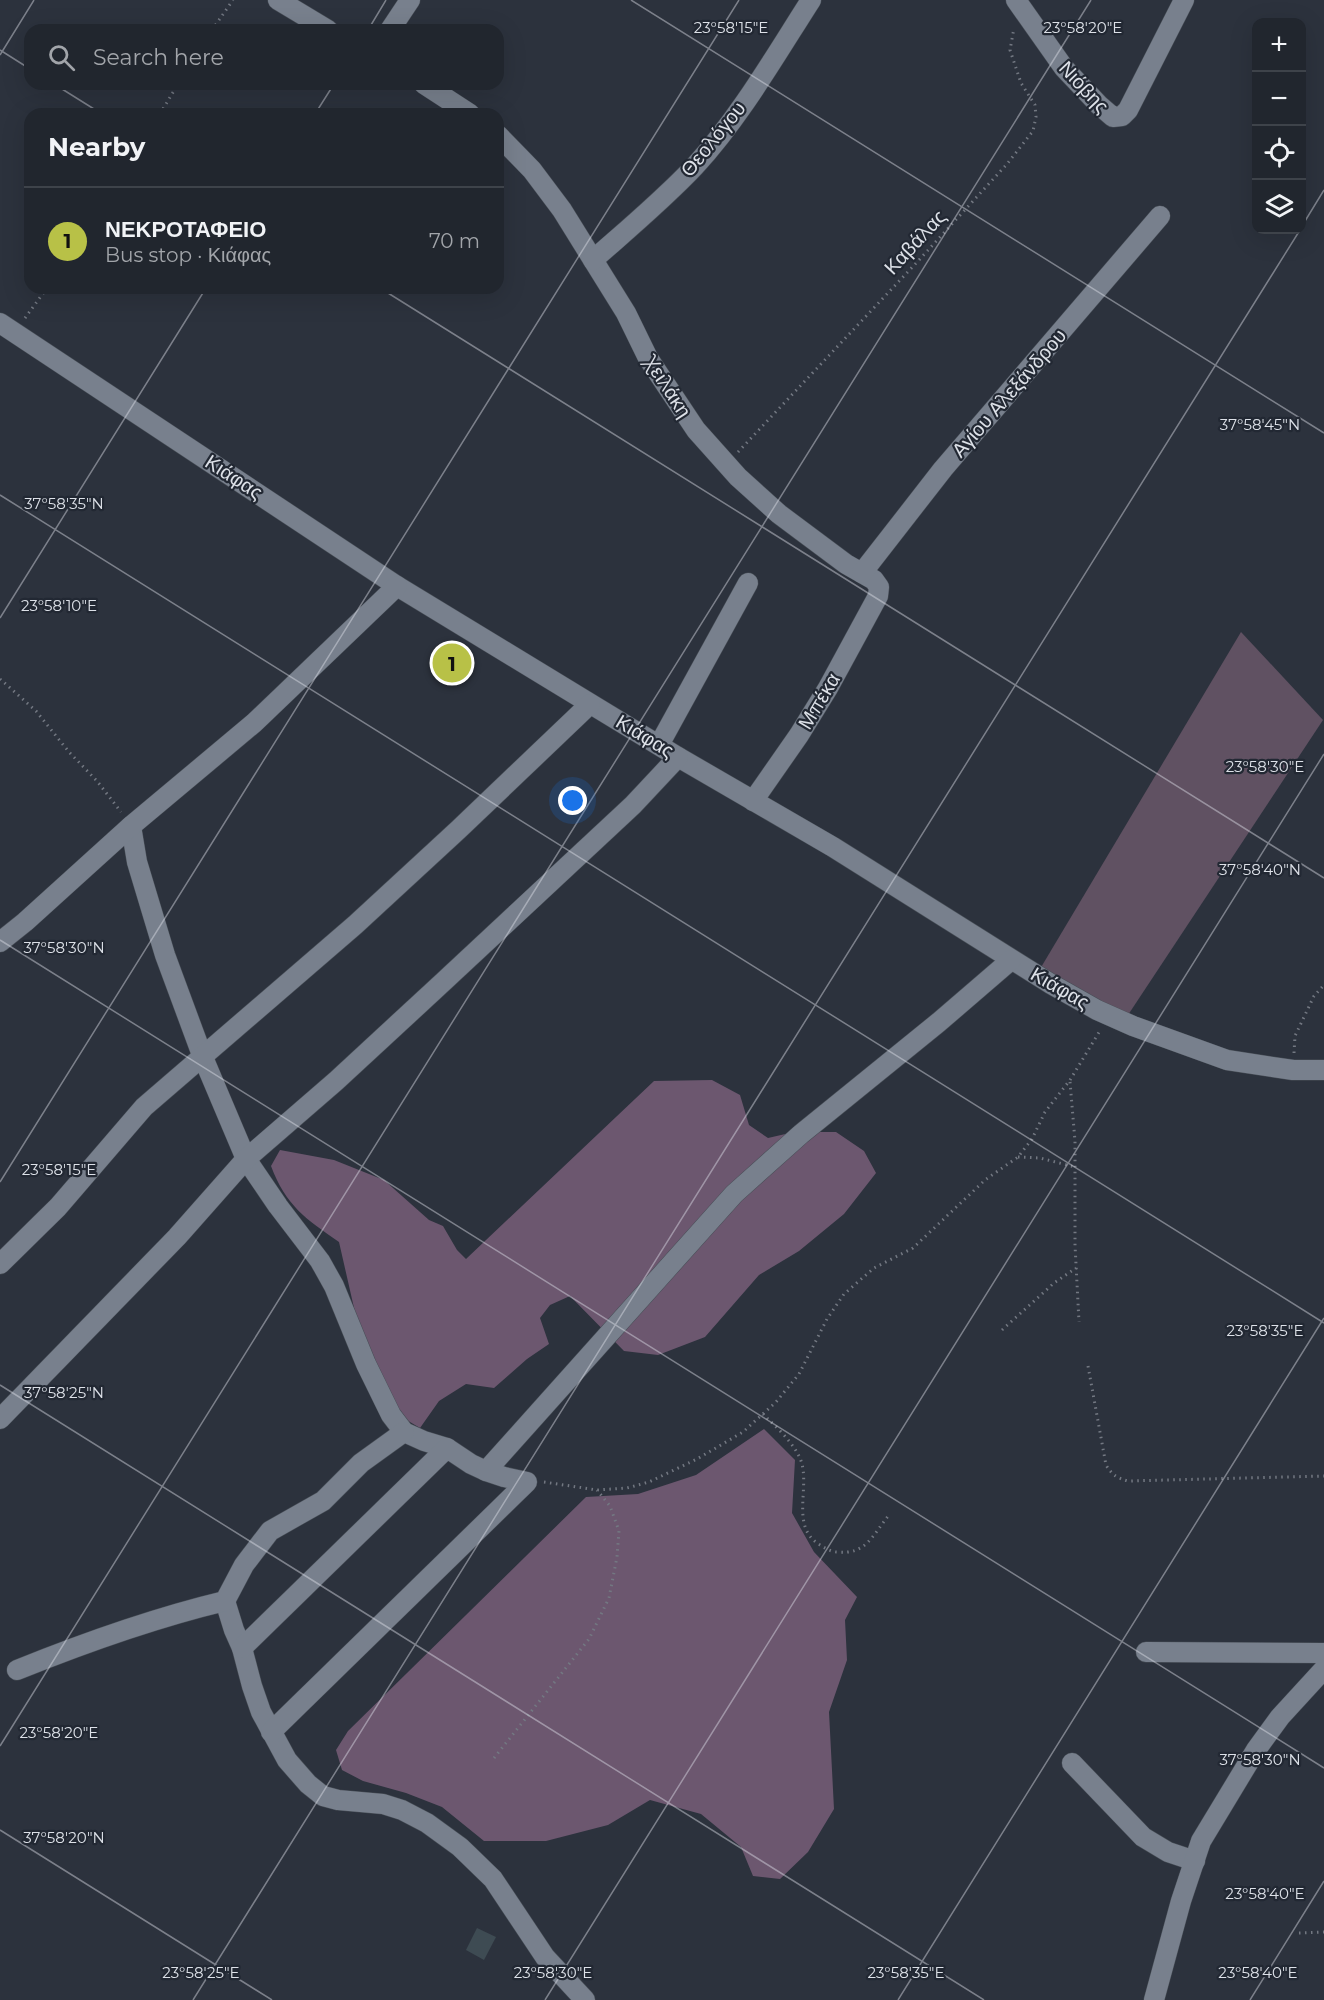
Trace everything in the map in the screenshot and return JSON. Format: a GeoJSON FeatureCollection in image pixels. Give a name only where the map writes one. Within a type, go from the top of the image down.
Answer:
{"type":"FeatureCollection","features":[{"type":"Feature","properties":{"kind":"street"},"geometry":{"type":"LineString","coordinates":[[278,0],[318,24]]}},
{"type":"Feature","properties":{"kind":"street"},"geometry":{"type":"LineString","coordinates":[[394,24],[410,0]]}},
{"type":"Feature","properties":{"kind":"street","name":"Θεολόγου"},"geometry":{"type":"LineString","coordinates":[[593,260],[653,207],[695,165],[731,121],[811,0]]}},
{"type":"Feature","properties":{"kind":"street","name":"Νιόβης"},"geometry":{"type":"LineString","coordinates":[[1018,4],[1064,68],[1113,117],[1122,116],[1128,110],[1184,0]]}},
{"type":"Feature","properties":{"kind":"street"},"geometry":{"type":"LineString","coordinates":[[433,90],[461,108]]}},
{"type":"Feature","properties":{"kind":"street","name":"Χειλάκη"},"geometry":{"type":"LineString","coordinates":[[504,141],[532,170],[562,210],[626,313],[648,358],[696,430],[738,477],[779,514],[819,545],[877,583],[880,592],[878,596]]}},
{"type":"Feature","properties":{"kind":"street","name":"Αγίου Αλεξάνδρου"},"geometry":{"type":"LineString","coordinates":[[862,573],[943,469],[1160,216]]}},
{"type":"Feature","properties":{"kind":"street","name":"Κιάφας"},"geometry":{"type":"LineString","coordinates":[[6,330],[397,586],[678,757],[833,847],[1051,984],[1110,1015],[1164,1038],[1227,1060],[1293,1070],[1324,1070]]}},
{"type":"Feature","properties":{"kind":"street"},"geometry":{"type":"LineString","coordinates":[[659,745],[748,583]]}},
{"type":"Feature","properties":{"kind":"street"},"geometry":{"type":"LineString","coordinates":[[0,942],[254,723],[397,586]]}},
{"type":"Feature","properties":{"kind":"street","name":"Μπέκα"},"geometry":{"type":"LineString","coordinates":[[753,801],[799,735],[828,688],[878,596]]}},
{"type":"Feature","properties":{"kind":"street"},"geometry":{"type":"LineString","coordinates":[[0,1264],[58,1207],[144,1107],[355,925],[590,704]]}},
{"type":"Feature","properties":{"kind":"street"},"geometry":{"type":"LineString","coordinates":[[0,1419],[177,1237],[246,1159],[336,1082],[434,991],[633,805],[678,757]]}},
{"type":"Feature","properties":{"kind":"street"},"geometry":{"type":"LineString","coordinates":[[132,826],[136,862],[165,955],[202,1055],[246,1159],[320,1261],[334,1286],[366,1364],[391,1415],[404,1432],[447,1448],[486,1471],[504,1478],[527,1482]]}},
{"type":"Feature","properties":{"kind":"street"},"geometry":{"type":"LineString","coordinates":[[486,1471],[734,1194],[801,1134],[939,1022],[1011,960]]}},
{"type":"Feature","properties":{"kind":"street"},"geometry":{"type":"LineString","coordinates":[[404,1432],[361,1463],[323,1501],[270,1531],[244,1565],[225,1601],[234,1630],[243,1648],[261,1712],[287,1761],[308,1784],[323,1796],[338,1800],[383,1804],[402,1810],[427,1823],[460,1847],[494,1879],[544,1957],[585,2000]]}},
{"type":"Feature","properties":{"kind":"street"},"geometry":{"type":"LineString","coordinates":[[243,1648],[447,1448]]}},
{"type":"Feature","properties":{"kind":"street"},"geometry":{"type":"LineString","coordinates":[[271,1732],[527,1482]]}},
{"type":"Feature","properties":{"kind":"street"},"geometry":{"type":"LineString","coordinates":[[17,1670],[68,1649],[191,1609],[225,1601]]}},
{"type":"Feature","properties":{"kind":"street"},"geometry":{"type":"LineString","coordinates":[[1146,1652],[1324,1653]]}},
{"type":"Feature","properties":{"kind":"street"},"geometry":{"type":"LineString","coordinates":[[1154,2000],[1181,1901],[1201,1841],[1256,1750],[1280,1717],[1324,1669]]}},
{"type":"Feature","properties":{"kind":"street"},"geometry":{"type":"LineString","coordinates":[[1072,1763],[1143,1837],[1167,1852],[1195,1861]]}},
{"type":"Feature","properties":{"kind":"path"},"geometry":{"type":"LineString","coordinates":[[216,24],[232,0]]}},
{"type":"Feature","properties":{"kind":"path","name":"Καβάλας"},"geometry":{"type":"LineString","coordinates":[[726,464],[919,260],[1007,164],[1033,131],[1036,117],[1035,105],[1021,83],[1013,65],[1010,50],[1018,4]]}},
{"type":"Feature","properties":{"kind":"path"},"geometry":{"type":"LineString","coordinates":[[164,108],[174,90]]}},
{"type":"Feature","properties":{"kind":"path"},"geometry":{"type":"LineString","coordinates":[[6,330],[41,294]]}},
{"type":"Feature","properties":{"kind":"path"},"geometry":{"type":"LineString","coordinates":[[0,679],[36,711],[69,752],[97,781],[132,826]]}},
{"type":"Feature","properties":{"kind":"path"},"geometry":{"type":"LineString","coordinates":[[1293,1070],[1295,1036],[1314,996],[1324,985]]}},
{"type":"Feature","properties":{"kind":"path"},"geometry":{"type":"LineString","coordinates":[[527,1482],[549,1482],[597,1490],[627,1488],[650,1482],[697,1459],[743,1432],[776,1402],[800,1374],[826,1319],[844,1294],[874,1268],[913,1248],[985,1180],[1018,1157],[1032,1139],[1045,1112],[1070,1080],[1110,1015]]}},
{"type":"Feature","properties":{"kind":"path"},"geometry":{"type":"LineString","coordinates":[[1070,1080],[1076,1167],[1076,1268],[1079,1322]]}},
{"type":"Feature","properties":{"kind":"path"},"geometry":{"type":"LineString","coordinates":[[1018,1157],[1040,1158],[1076,1167]]}},
{"type":"Feature","properties":{"kind":"path"},"geometry":{"type":"LineString","coordinates":[[1002,1330],[1054,1284],[1076,1268]]}},
{"type":"Feature","properties":{"kind":"path"},"geometry":{"type":"LineString","coordinates":[[1088,1366],[1106,1465],[1118,1478],[1128,1481],[1324,1476]]}},
{"type":"Feature","properties":{"kind":"path"},"geometry":{"type":"LineString","coordinates":[[763,1414],[798,1454],[803,1468],[803,1516],[807,1534],[817,1544],[833,1552],[848,1553],[862,1550],[889,1515]]}},
{"type":"Feature","properties":{"kind":"path"},"geometry":{"type":"LineString","coordinates":[[494,1758],[589,1639],[609,1598],[617,1557],[619,1531],[610,1506],[597,1490]]}},
{"type":"Feature","properties":{"kind":"path"},"geometry":{"type":"LineString","coordinates":[[1299,1933],[1324,1932]]}},
{"type":"Feature","properties":{"kind":"shaded area"},"geometry":{"type":"Polygon","coordinates":[[[1241,632],[1323,720],[1128,1015],[1040,969],[1241,632]]]}},
{"type":"Feature","properties":{"kind":"shaded area"},"geometry":{"type":"Polygon","coordinates":[[[712,1080],[740,1095],[749,1125],[768,1138],[794,1132],[836,1132],[864,1151],[876,1173],[844,1214],[799,1251],[759,1275],[705,1337],[658,1355],[624,1351],[570,1296],[550,1305],[540,1318],[549,1344],[527,1359],[494,1388],[466,1384],[439,1401],[420,1428],[405,1419],[383,1386],[357,1321],[339,1242],[290,1202],[277,1180],[271,1166],[280,1150],[334,1160],[384,1180],[429,1220],[443,1226],[457,1250],[466,1259],[654,1081],[712,1080]]]}},
{"type":"Feature","properties":{"kind":"shaded area"},"geometry":{"type":"Polygon","coordinates":[[[764,1429],[795,1460],[792,1513],[814,1552],[857,1597],[845,1620],[847,1660],[829,1712],[834,1809],[808,1852],[780,1879],[753,1876],[741,1847],[701,1814],[650,1800],[608,1825],[546,1841],[484,1841],[442,1807],[406,1793],[363,1781],[342,1770],[336,1750],[348,1731],[586,1497],[638,1494],[696,1475],[764,1429]]]}},
{"type":"Feature","properties":{"kind":"building"},"geometry":{"type":"Polygon","coordinates":[[[477,1928],[496,1937],[484,1960],[466,1950],[477,1928]]]}},
{"type":"Feature","properties":{"kind":"place","name":"ΝΕΚΡΟΤΑΦΕΙΟ"},"geometry":{"type":"Point","coordinates":[452,663]}}]}
